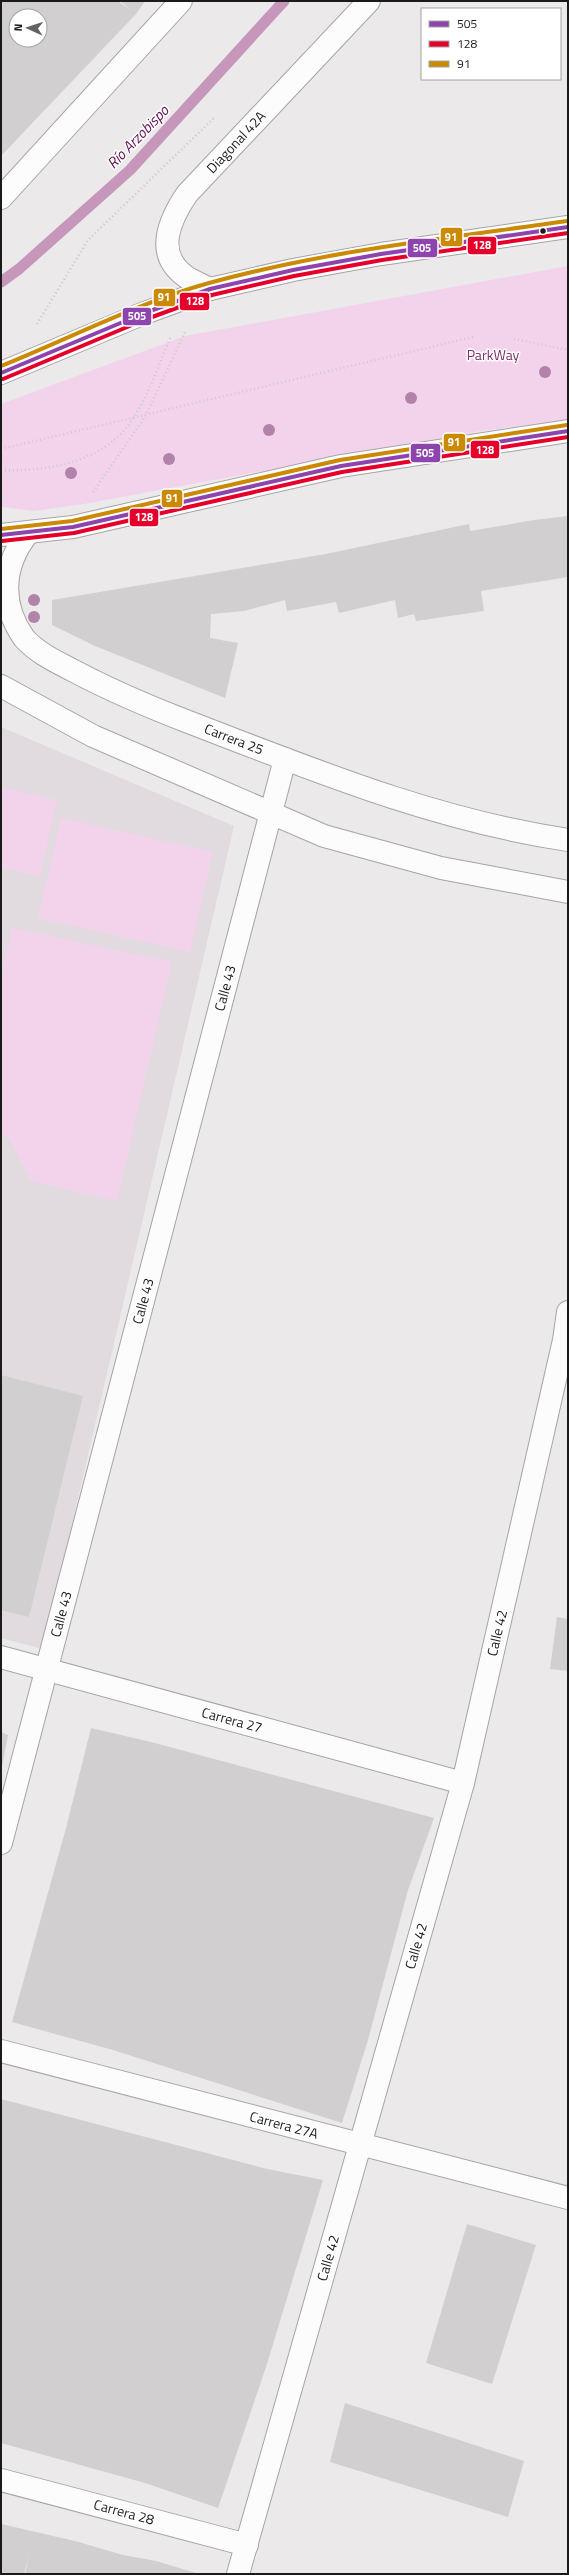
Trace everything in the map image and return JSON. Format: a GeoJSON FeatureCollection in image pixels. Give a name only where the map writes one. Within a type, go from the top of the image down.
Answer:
{"type":"FeatureCollection","features":[{"type":"Feature","properties":{"kind":"street"},"geometry":{"type":"LineString","coordinates":[[1,198],[181,1]]}},
{"type":"Feature","properties":{"kind":"street","name":"Diagonal 42A"},"geometry":{"type":"LineString","coordinates":[[196,294],[185,276],[169,256],[166,235],[173,215],[187,194],[369,1]]}},
{"type":"Feature","properties":{"kind":"street"},"geometry":{"type":"LineString","coordinates":[[1,372],[196,294],[293,270],[381,254],[568,227]]}},
{"type":"Feature","properties":{"kind":"street"},"geometry":{"type":"LineString","coordinates":[[1,535],[28,533],[87,523],[341,466],[568,431]]}},
{"type":"Feature","properties":{"kind":"street","name":"Carrera 25"},"geometry":{"type":"LineString","coordinates":[[28,533],[14,551],[4,583],[9,614],[25,639],[50,659],[115,693],[285,760],[385,796],[450,815],[568,840]]}},
{"type":"Feature","properties":{"kind":"street"},"geometry":{"type":"LineString","coordinates":[[1,686],[93,736],[324,836],[470,874],[568,892]]}},
{"type":"Feature","properties":{"kind":"street","name":"Calle 43"},"geometry":{"type":"LineString","coordinates":[[1,1843],[285,760]]}},
{"type":"Feature","properties":{"kind":"street","name":"Calle 42"},"geometry":{"type":"LineString","coordinates":[[238,2574],[463,1783],[567,1342],[568,1312]]}},
{"type":"Feature","properties":{"kind":"street","name":"Carrera 27"},"geometry":{"type":"LineString","coordinates":[[1,1657],[463,1783]]}},
{"type":"Feature","properties":{"kind":"street","name":"Carrera 27A"},"geometry":{"type":"LineString","coordinates":[[1,2051],[568,2198]]}},
{"type":"Feature","properties":{"kind":"street","name":"Carrera 28"},"geometry":{"type":"LineString","coordinates":[[1,2480],[246,2545]]}},
{"type":"Feature","properties":{"kind":"path"},"geometry":{"type":"LineString","coordinates":[[87,523],[84,504],[145,417],[185,336],[196,294]]}},
{"type":"Feature","properties":{"kind":"path"},"geometry":{"type":"LineString","coordinates":[[1,470],[50,468],[82,459],[107,446],[133,420],[196,294]]}},
{"type":"Feature","properties":{"kind":"path"},"geometry":{"type":"LineString","coordinates":[[1,449],[133,420],[472,337]]}},
{"type":"Feature","properties":{"kind":"path"},"geometry":{"type":"LineString","coordinates":[[514,339],[568,350]]}},
{"type":"Feature","properties":{"kind":"shaded area"},"geometry":{"type":"Polygon","coordinates":[[[1,727],[234,826],[43,1649],[1,1638],[1,727]]]}},
{"type":"Feature","properties":{"kind":"green space","name":"ParkWay"},"geometry":{"type":"Polygon","coordinates":[[[568,266],[568,420],[481,431],[84,504],[34,511],[1,507],[1,404],[185,336],[568,266]]]}},
{"type":"Feature","properties":{"kind":"green space"},"geometry":{"type":"Polygon","coordinates":[[[1,787],[57,800],[40,876],[1,868],[1,787]]]}},
{"type":"Feature","properties":{"kind":"green space"},"geometry":{"type":"Polygon","coordinates":[[[61,818],[213,852],[190,952],[38,918],[61,818]]]}},
{"type":"Feature","properties":{"kind":"green space"},"geometry":{"type":"Polygon","coordinates":[[[12,928],[172,962],[117,1201],[31,1181],[8,1137],[1,1135],[1,974],[12,928]]]}},
{"type":"Feature","properties":{"kind":"building"},"geometry":{"type":"Polygon","coordinates":[[[1,1],[118,1],[132,11],[120,1],[145,1],[136,14],[1,156],[1,1]]]}},
{"type":"Feature","properties":{"kind":"building"},"geometry":{"type":"Polygon","coordinates":[[[568,516],[568,577],[481,591],[484,611],[416,621],[414,614],[398,618],[395,600],[339,613],[336,602],[287,611],[285,600],[244,611],[211,614],[210,638],[238,643],[225,698],[95,646],[52,625],[52,600],[326,554],[469,524],[470,531],[568,516]]]}},
{"type":"Feature","properties":{"kind":"building"},"geometry":{"type":"Polygon","coordinates":[[[1,1375],[83,1396],[29,1617],[1,1610],[1,1375]]]}},
{"type":"Feature","properties":{"kind":"building"},"geometry":{"type":"Polygon","coordinates":[[[557,1617],[568,1619],[568,1671],[550,1669],[557,1617]]]}},
{"type":"Feature","properties":{"kind":"building"},"geometry":{"type":"Polygon","coordinates":[[[91,1728],[151,1742],[434,1818],[408,1890],[368,2040],[342,2123],[113,2050],[12,2022],[66,1828],[91,1728]]]}},
{"type":"Feature","properties":{"kind":"building"},"geometry":{"type":"Polygon","coordinates":[[[1,1732],[8,1735],[2,1766],[1,1766],[1,1732]]]}},
{"type":"Feature","properties":{"kind":"building"},"geometry":{"type":"Polygon","coordinates":[[[1,2099],[267,2169],[323,2180],[266,2367],[218,2508],[145,2483],[1,2443],[1,2099]]]}},
{"type":"Feature","properties":{"kind":"building"},"geometry":{"type":"Polygon","coordinates":[[[467,2224],[536,2245],[492,2384],[426,2363],[467,2224]]]}},
{"type":"Feature","properties":{"kind":"building"},"geometry":{"type":"Polygon","coordinates":[[[345,2403],[524,2461],[508,2517],[330,2462],[345,2403]]]}},
{"type":"Feature","properties":{"kind":"building"},"geometry":{"type":"Polygon","coordinates":[[[1,2524],[75,2541],[123,2555],[156,2561],[199,2574],[25,2574],[29,2555],[24,2574],[1,2574],[1,2524]]]}},
{"type":"Feature","properties":{"kind":"waterway","name":"Río Arzobispo"},"geometry":{"type":"LineString","coordinates":[[1,282],[19,269],[130,170],[284,1]]}},
{"type":"Feature","properties":{"kind":"transit line","name":"91"},"geometry":{"type":"LineString","coordinates":[[1,366],[131,310],[209,283],[297,262],[387,246],[567,221]]}},
{"type":"Feature","properties":{"kind":"transit line","name":"505"},"geometry":{"type":"LineString","coordinates":[[1,373],[142,314],[210,289],[293,270],[381,254],[568,227]]}},
{"type":"Feature","properties":{"kind":"transit line","name":"128"},"geometry":{"type":"LineString","coordinates":[[3,379],[144,320],[212,295],[294,276],[382,260],[568,233]]}},
{"type":"Feature","properties":{"kind":"transit line","name":"91"},"geometry":{"type":"LineString","coordinates":[[1,529],[72,521],[340,460],[567,425]]}},
{"type":"Feature","properties":{"kind":"transit line","name":"505"},"geometry":{"type":"LineString","coordinates":[[1,535],[73,527],[341,466],[568,431]]}},
{"type":"Feature","properties":{"kind":"transit line","name":"128"},"geometry":{"type":"LineString","coordinates":[[2,541],[74,533],[342,472],[568,437]]}}]}
